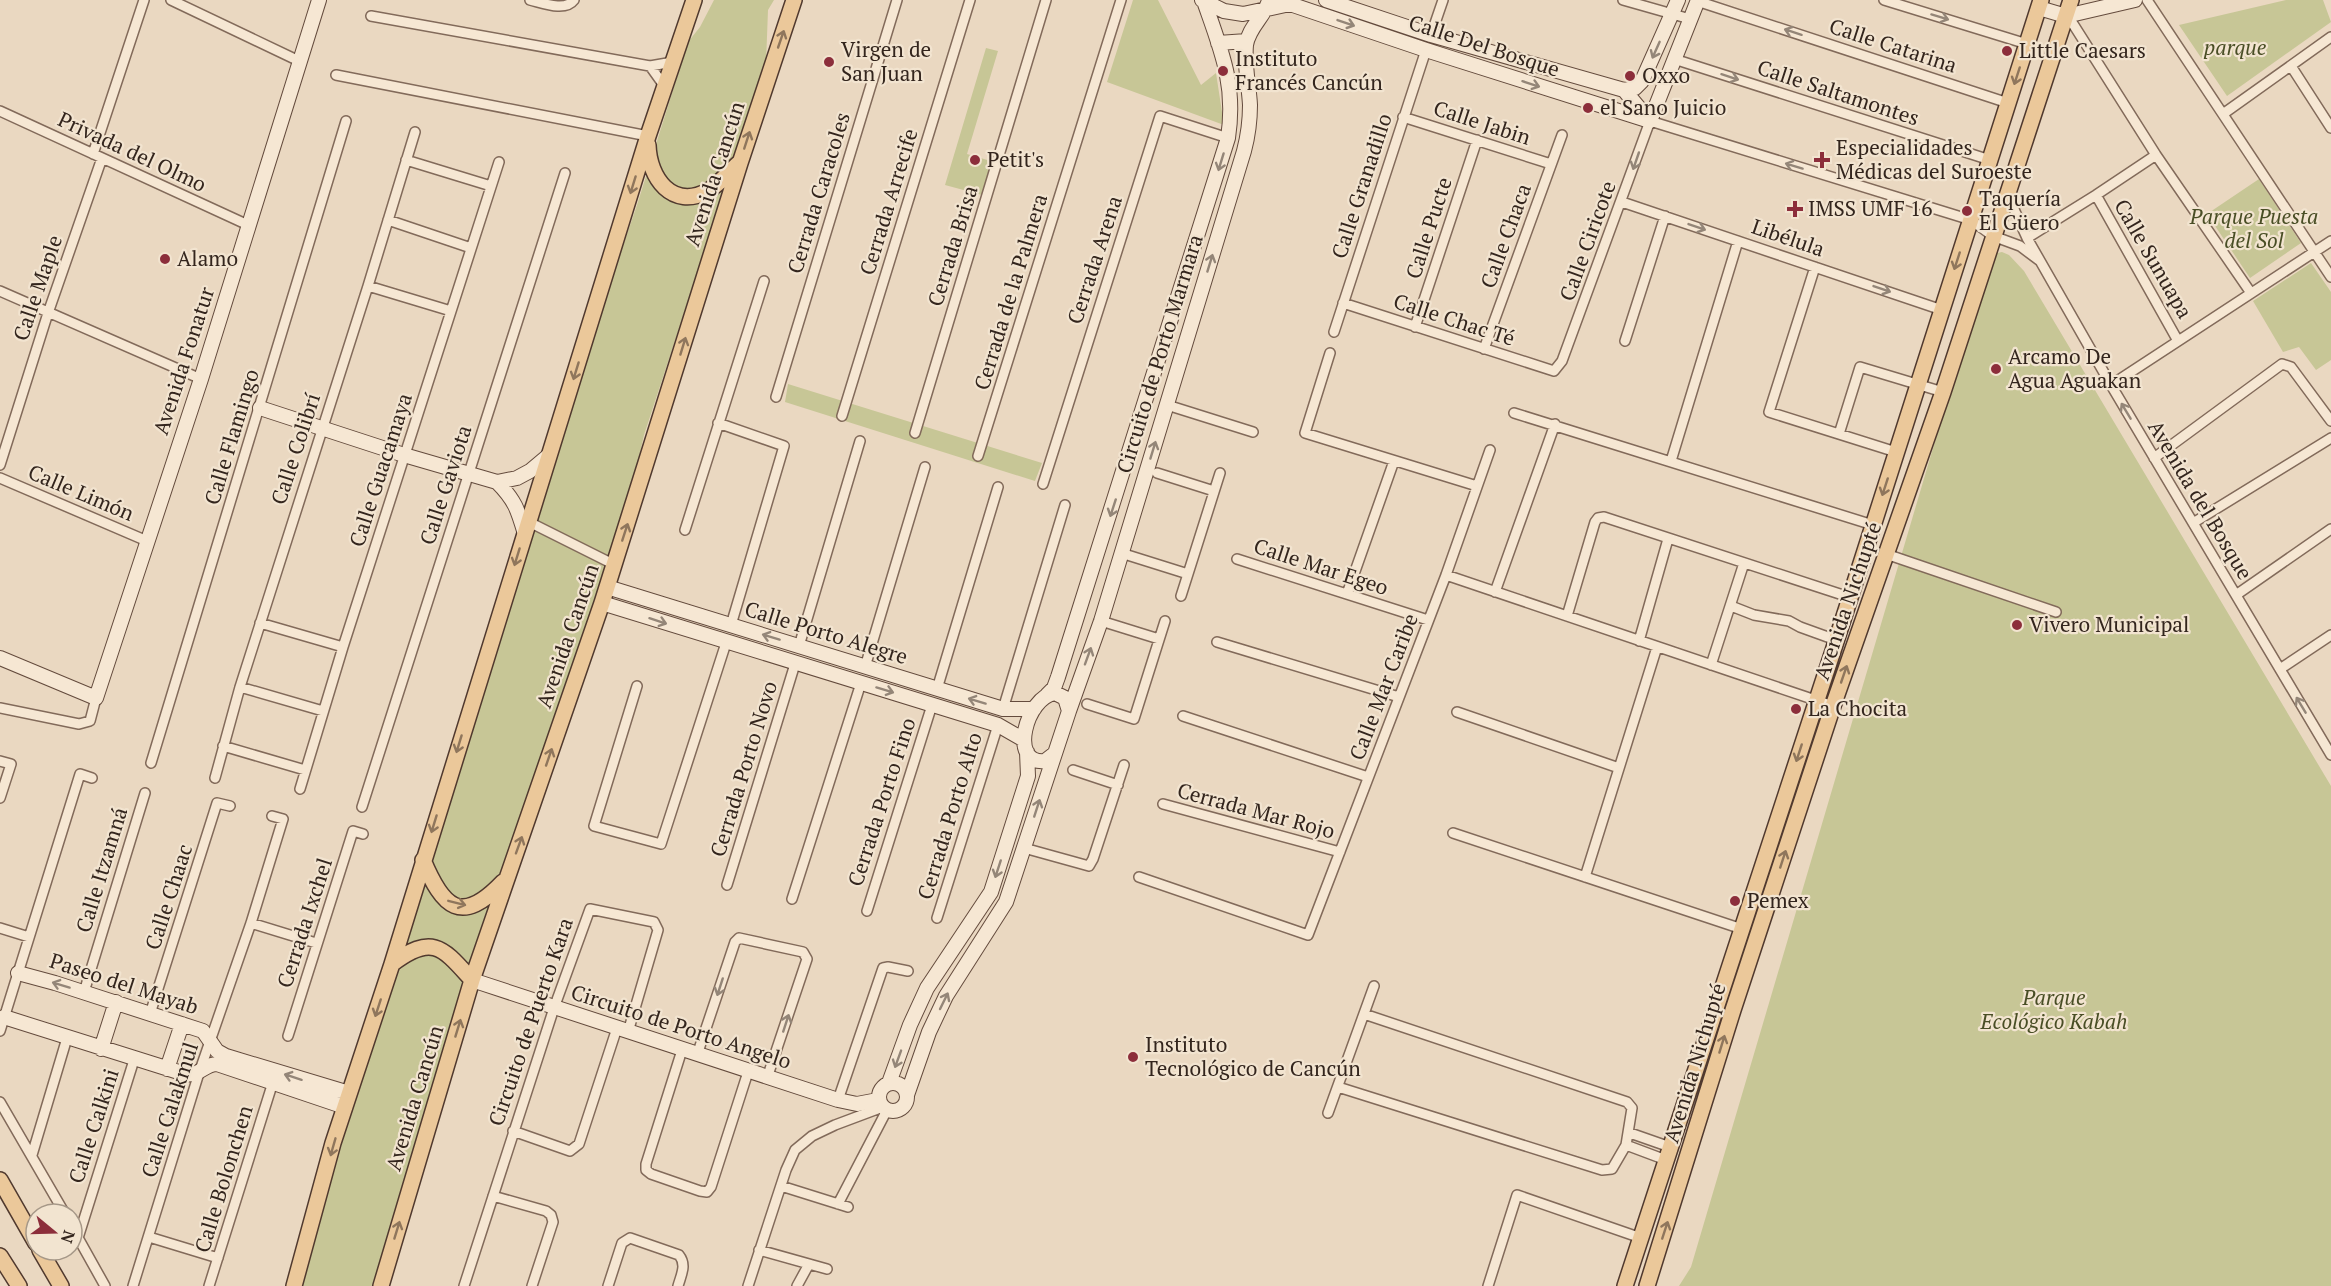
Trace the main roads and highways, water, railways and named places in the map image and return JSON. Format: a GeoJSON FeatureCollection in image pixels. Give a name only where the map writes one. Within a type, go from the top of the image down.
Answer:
{"type":"FeatureCollection","features":[{"type":"Feature","properties":{"kind":"main road"},"geometry":{"type":"LineString","coordinates":[[294,1286],[347,1100],[392,964],[648,136],[694,0]]}},
{"type":"Feature","properties":{"kind":"main road","name":"Avenida Nichupté"},"geometry":{"type":"LineString","coordinates":[[1647,1286],[1732,1010],[1833,706],[1943,392],[2071,0]]}},
{"type":"Feature","properties":{"kind":"main road","name":"Avenida Nichupté"},"geometry":{"type":"LineString","coordinates":[[1625,1286],[2040,4]]}},
{"type":"Feature","properties":{"kind":"main road","name":"Avenida Cancún"},"geometry":{"type":"LineString","coordinates":[[381,1286],[472,980],[615,565],[790,5]]}},
{"type":"Feature","properties":{"kind":"main road"},"geometry":{"type":"LineString","coordinates":[[648,136],[651,164],[656,177],[665,189],[676,195],[693,196],[704,193],[740,163]]}},
{"type":"Feature","properties":{"kind":"main road"},"geometry":{"type":"LineString","coordinates":[[423,860],[439,893],[455,905],[467,906],[487,898],[507,878]]}},
{"type":"Feature","properties":{"kind":"main road"},"geometry":{"type":"LineString","coordinates":[[392,964],[415,950],[435,948],[451,956],[472,980]]}},
{"type":"Feature","properties":{"kind":"main road"},"geometry":{"type":"LineString","coordinates":[[1717,1006],[1732,1010]]}},
{"type":"Feature","properties":{"kind":"main road"},"geometry":{"type":"LineString","coordinates":[[0,1180],[24,1222]]}},
{"type":"Feature","properties":{"kind":"main road"},"geometry":{"type":"LineString","coordinates":[[0,1256],[19,1286]]}},
{"type":"Feature","properties":{"kind":"main road"},"geometry":{"type":"LineString","coordinates":[[47,1262],[60,1286]]}},
{"type":"Feature","properties":{"kind":"place","name":"Little Caesars"},"geometry":{"type":"Point","coordinates":[2007,51]}},
{"type":"Feature","properties":{"kind":"place","name":"Virgen de San Juan"},"geometry":{"type":"Point","coordinates":[829,62]}},
{"type":"Feature","properties":{"kind":"place","name":"Instituto Francés Cancún"},"geometry":{"type":"Point","coordinates":[1223,71]}},
{"type":"Feature","properties":{"kind":"place","name":"Oxxo"},"geometry":{"type":"Point","coordinates":[1630,76]}},
{"type":"Feature","properties":{"kind":"place","name":"el Sano Juicio"},"geometry":{"type":"Point","coordinates":[1588,108]}},
{"type":"Feature","properties":{"kind":"place","name":"Petit's"},"geometry":{"type":"Point","coordinates":[975,160]}},
{"type":"Feature","properties":{"kind":"place","name":"Especialidades Médicas del Suroeste"},"geometry":{"type":"Point","coordinates":[1822,160]}},
{"type":"Feature","properties":{"kind":"place","name":"IMSS UMF 16"},"geometry":{"type":"Point","coordinates":[1795,209]}},
{"type":"Feature","properties":{"kind":"place","name":"Taquería El Güero"},"geometry":{"type":"Point","coordinates":[1967,211]}},
{"type":"Feature","properties":{"kind":"place","name":"Alamo"},"geometry":{"type":"Point","coordinates":[165,259]}},
{"type":"Feature","properties":{"kind":"place","name":"Arcamo De Agua Aguakan"},"geometry":{"type":"Point","coordinates":[1996,369]}},
{"type":"Feature","properties":{"kind":"place","name":"Vivero Municipal"},"geometry":{"type":"Point","coordinates":[2017,625]}},
{"type":"Feature","properties":{"kind":"place","name":"La Chocita"},"geometry":{"type":"Point","coordinates":[1796,709]}},
{"type":"Feature","properties":{"kind":"place","name":"Pemex"},"geometry":{"type":"Point","coordinates":[1735,901]}},
{"type":"Feature","properties":{"kind":"place","name":"Instituto Tecnológico de Cancún"},"geometry":{"type":"Point","coordinates":[1133,1057]}},
{"type":"Feature","properties":{"kind":"park label","name":"parque"},"geometry":{"type":"Point","coordinates":[2235,48]}},
{"type":"Feature","properties":{"kind":"park label","name":"Parque Puesta del Sol"},"geometry":{"type":"Point","coordinates":[2254,229]}},
{"type":"Feature","properties":{"kind":"park label","name":"Parque Ecológico Kabah"},"geometry":{"type":"Point","coordinates":[2054,1010]}}]}
